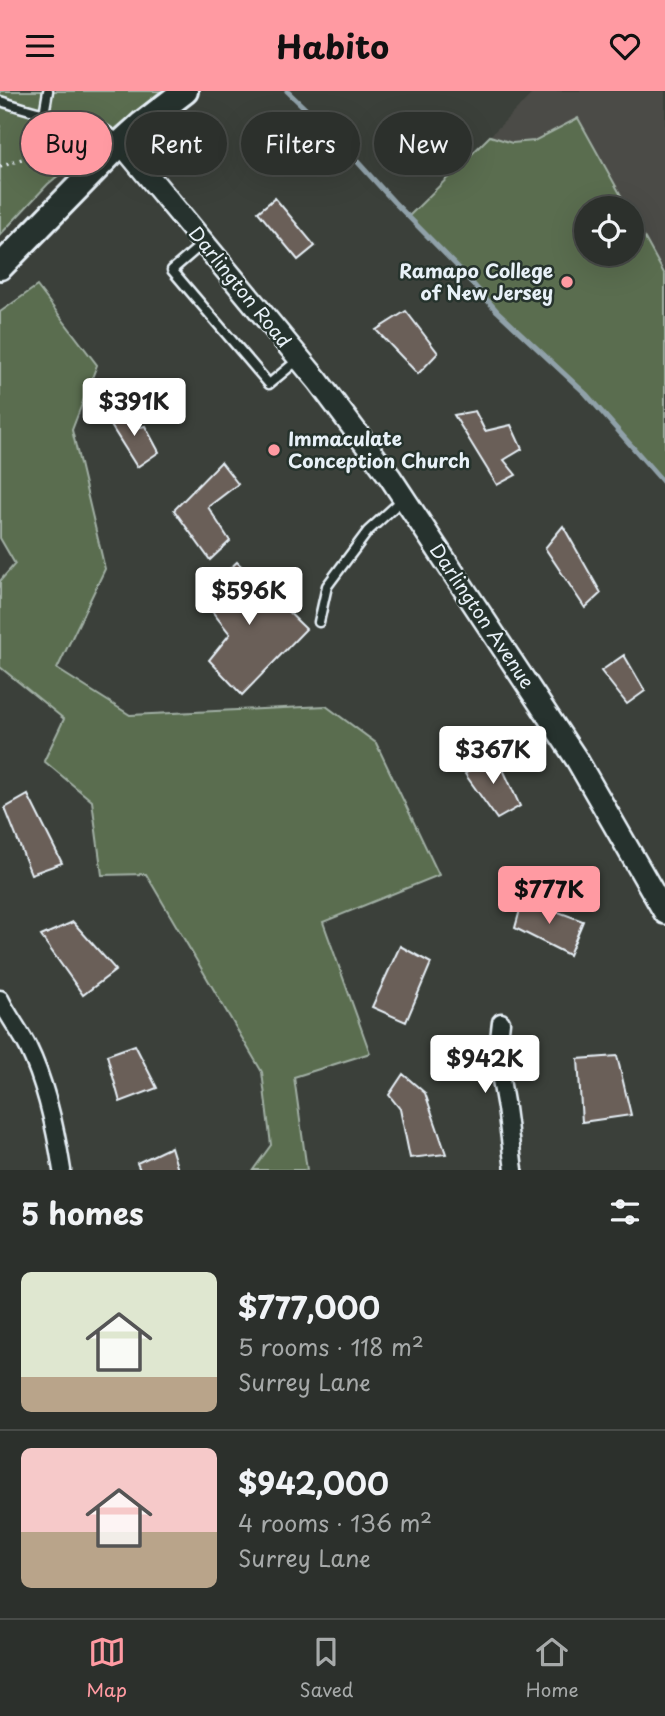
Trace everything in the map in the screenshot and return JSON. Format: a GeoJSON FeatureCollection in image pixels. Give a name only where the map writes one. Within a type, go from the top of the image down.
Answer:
{"type":"FeatureCollection","features":[{"type":"Feature","properties":{"kind":"main road"},"geometry":{"type":"LineString","coordinates":[[0,267],[121,143],[186,91]]}},
{"type":"Feature","properties":{"kind":"main road","name":"Darlington Road"},"geometry":{"type":"LineString","coordinates":[[121,143],[356,432]]}},
{"type":"Feature","properties":{"kind":"main road","name":"Darlington Avenue"},"geometry":{"type":"LineString","coordinates":[[356,432],[404,498],[577,759],[665,913]]}},
{"type":"Feature","properties":{"kind":"street"},"geometry":{"type":"LineString","coordinates":[[0,999],[33,1059],[45,1094],[62,1170]]}},
{"type":"Feature","properties":{"kind":"street"},"geometry":{"type":"LineString","coordinates":[[501,1022],[497,1057],[514,1170]]}},
{"type":"Feature","properties":{"kind":"lane"},"geometry":{"type":"LineString","coordinates":[[44,112],[48,91]]}},
{"type":"Feature","properties":{"kind":"lane"},"geometry":{"type":"LineString","coordinates":[[0,101],[37,112]]}},
{"type":"Feature","properties":{"kind":"lane"},"geometry":{"type":"LineString","coordinates":[[112,134],[121,143]]}},
{"type":"Feature","properties":{"kind":"lane"},"geometry":{"type":"LineString","coordinates":[[204,243],[172,270],[268,384],[299,359]]}},
{"type":"Feature","properties":{"kind":"lane"},"geometry":{"type":"LineString","coordinates":[[319,622],[327,586],[368,531],[404,498]]}},
{"type":"Feature","properties":{"kind":"path"},"geometry":{"type":"LineString","coordinates":[[0,167],[21,159]]}},
{"type":"Feature","properties":{"kind":"shaded area","name":"Ramapo College of New Jersey"},"geometry":{"type":"Polygon","coordinates":[[[535,91],[665,91],[665,484],[586,394],[497,311],[409,217],[451,175],[472,175],[472,154],[535,91]]]}},
{"type":"Feature","properties":{"kind":"green space"},"geometry":{"type":"Polygon","coordinates":[[[0,91],[161,91],[135,112],[126,112],[126,120],[112,131],[112,112],[21,112],[21,175],[59,175],[0,235],[0,91]]]}},
{"type":"Feature","properties":{"kind":"green space","name":"Ramapo College of New Jersey"},"geometry":{"type":"Polygon","coordinates":[[[578,118],[621,196],[574,196],[574,266],[644,266],[644,237],[665,275],[665,484],[586,394],[497,311],[408,217],[451,175],[472,175],[472,154],[490,136],[512,143],[534,141],[578,118]]]}},
{"type":"Feature","properties":{"kind":"green space"},"geometry":{"type":"Polygon","coordinates":[[[37,286],[97,365],[72,430],[105,569],[57,669],[130,715],[326,706],[376,743],[439,875],[323,922],[370,1053],[294,1077],[307,1170],[253,1170],[271,1145],[262,1072],[146,874],[102,875],[92,801],[44,761],[64,719],[0,667],[0,581],[15,564],[0,538],[0,312],[37,286]]]}},
{"type":"Feature","properties":{"kind":"building"},"geometry":{"type":"Polygon","coordinates":[[[275,198],[315,246],[298,260],[258,212],[275,198]]]}},
{"type":"Feature","properties":{"kind":"building"},"geometry":{"type":"Polygon","coordinates":[[[406,311],[438,353],[418,374],[376,330],[406,311]]]}},
{"type":"Feature","properties":{"kind":"building"},"geometry":{"type":"Polygon","coordinates":[[[129,407],[136,428],[145,426],[159,452],[137,467],[110,424],[129,407]]]}},
{"type":"Feature","properties":{"kind":"building"},"geometry":{"type":"Polygon","coordinates":[[[475,411],[485,431],[511,425],[522,449],[504,460],[516,475],[497,485],[454,415],[475,411]]]}},
{"type":"Feature","properties":{"kind":"building"},"geometry":{"type":"Polygon","coordinates":[[[221,462],[238,484],[208,507],[230,541],[210,560],[174,510],[221,462]]]}},
{"type":"Feature","properties":{"kind":"building"},"geometry":{"type":"Polygon","coordinates":[[[563,526],[601,593],[585,608],[545,548],[563,526]]]}},
{"type":"Feature","properties":{"kind":"building"},"geometry":{"type":"Polygon","coordinates":[[[237,562],[306,629],[242,695],[209,660],[230,634],[200,596],[237,562]]]}},
{"type":"Feature","properties":{"kind":"building"},"geometry":{"type":"Polygon","coordinates":[[[624,655],[645,691],[627,704],[601,671],[624,655]]]}},
{"type":"Feature","properties":{"kind":"building"},"geometry":{"type":"Polygon","coordinates":[[[494,750],[520,806],[497,819],[465,774],[494,750]]]}},
{"type":"Feature","properties":{"kind":"building"},"geometry":{"type":"Polygon","coordinates":[[[28,795],[62,863],[31,874],[5,808],[28,795]]]}},
{"type":"Feature","properties":{"kind":"building"},"geometry":{"type":"Polygon","coordinates":[[[523,899],[583,921],[569,955],[515,928],[523,899]]]}},
{"type":"Feature","properties":{"kind":"building"},"geometry":{"type":"Polygon","coordinates":[[[73,922],[116,970],[83,995],[41,936],[73,922]]]}},
{"type":"Feature","properties":{"kind":"building"},"geometry":{"type":"Polygon","coordinates":[[[400,946],[431,963],[406,1022],[372,1007],[400,946]]]}},
{"type":"Feature","properties":{"kind":"building"},"geometry":{"type":"Polygon","coordinates":[[[135,1045],[157,1088],[120,1102],[107,1055],[135,1045]]]}},
{"type":"Feature","properties":{"kind":"building"},"geometry":{"type":"Polygon","coordinates":[[[617,1056],[631,1115],[582,1122],[578,1059],[617,1056]]]}},
{"type":"Feature","properties":{"kind":"building"},"geometry":{"type":"Polygon","coordinates":[[[403,1074],[425,1093],[446,1154],[410,1158],[400,1109],[389,1095],[403,1074]]]}},
{"type":"Feature","properties":{"kind":"building"},"geometry":{"type":"Polygon","coordinates":[[[171,1147],[178,1170],[140,1170],[137,1163],[171,1147]]]}},
{"type":"Feature","properties":{"kind":"waterway"},"geometry":{"type":"LineString","coordinates":[[287,91],[336,138],[497,311],[586,394],[665,484]]}},
{"type":"Feature","properties":{"kind":"place","name":"Ramapo College of New Jersey"},"geometry":{"type":"Point","coordinates":[567,282]}},
{"type":"Feature","properties":{"kind":"place","name":"Immaculate Conception Church"},"geometry":{"type":"Point","coordinates":[274,450]}}]}
